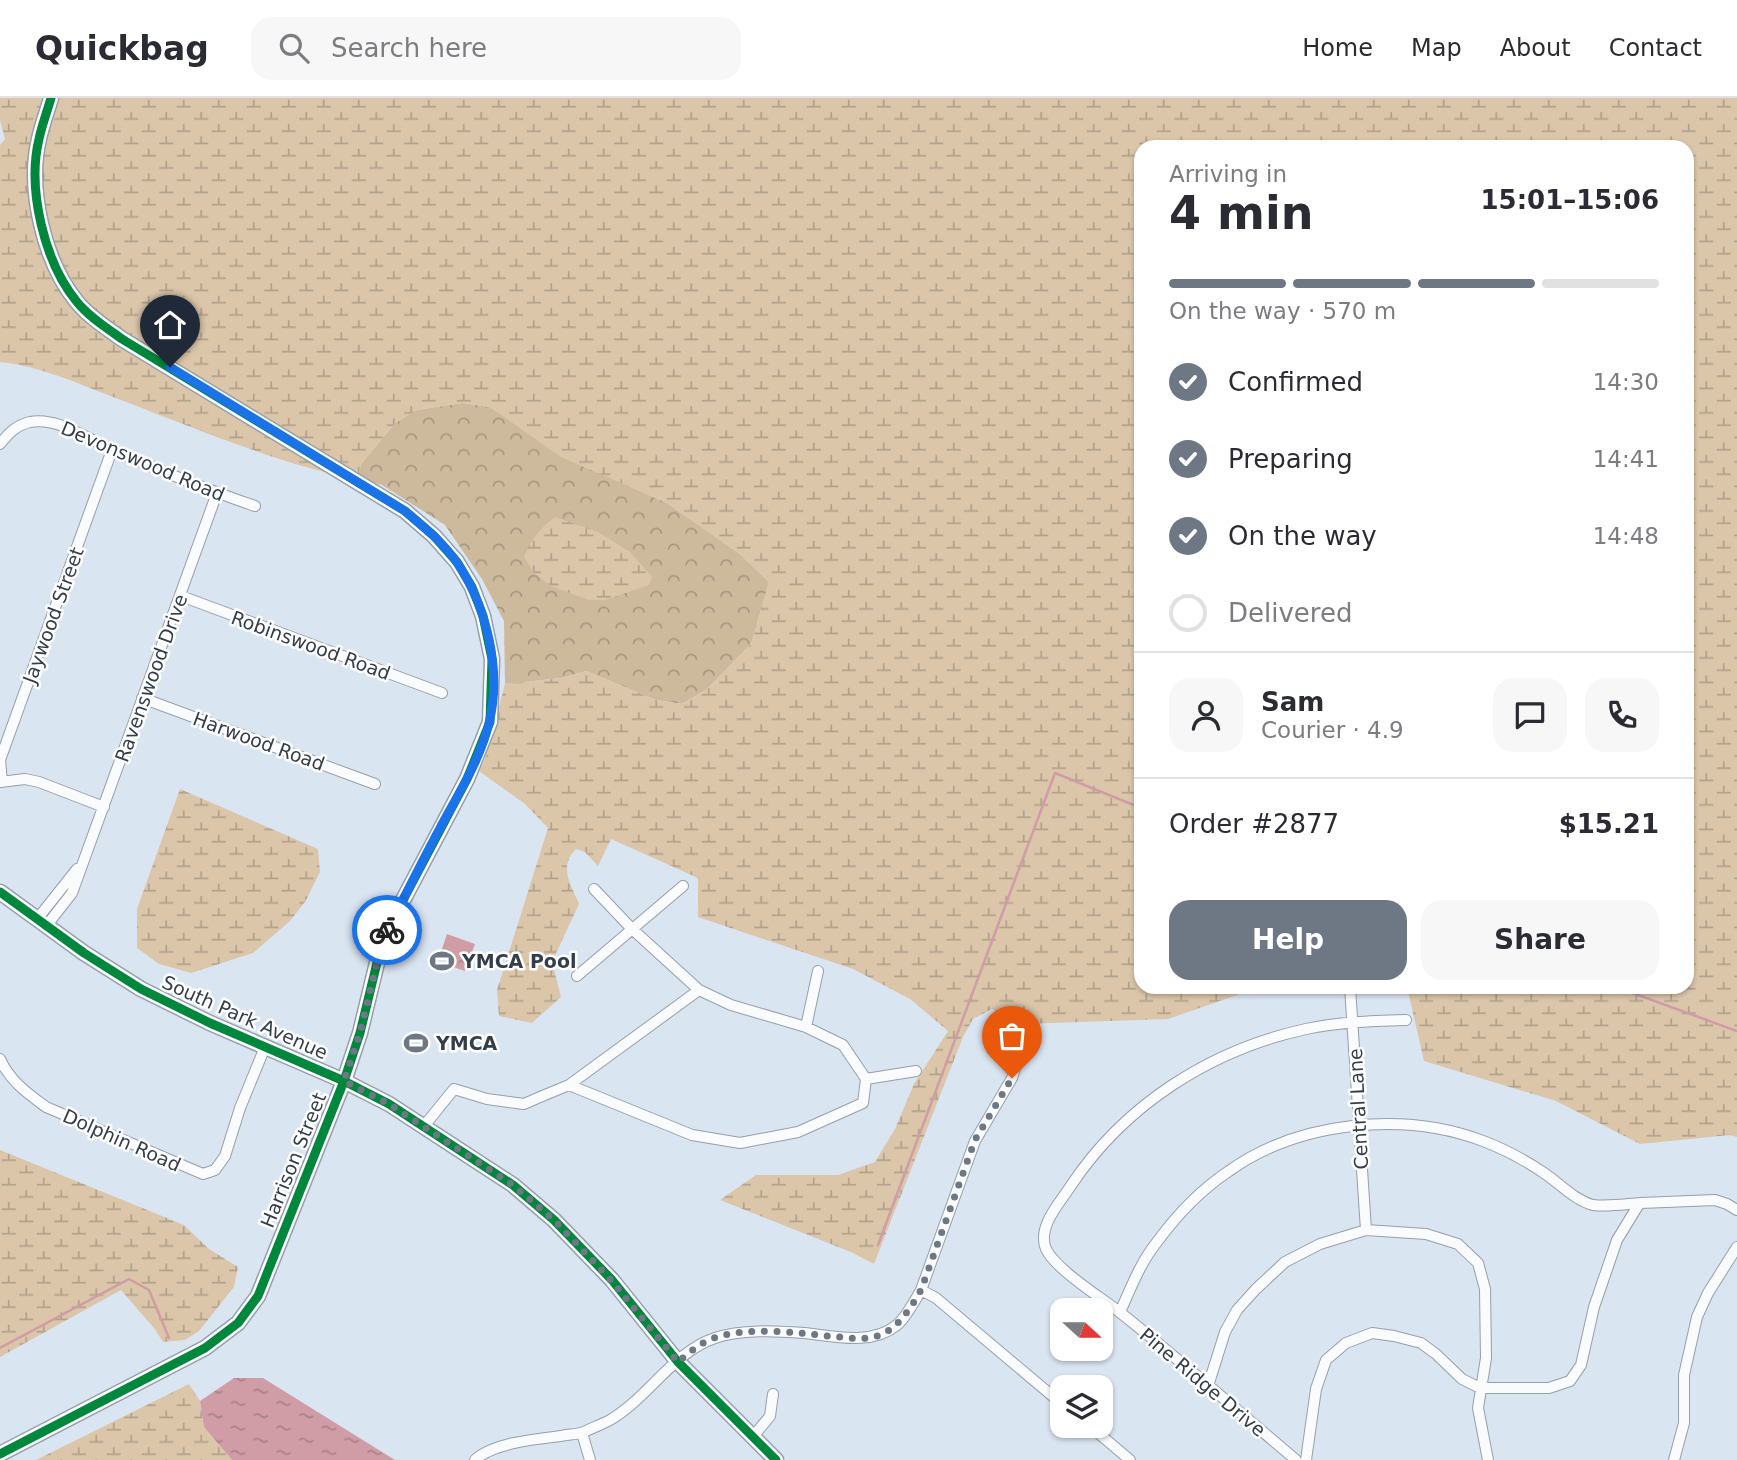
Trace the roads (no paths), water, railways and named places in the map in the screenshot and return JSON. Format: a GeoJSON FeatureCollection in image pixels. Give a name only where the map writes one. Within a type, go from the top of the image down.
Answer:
{"type":"FeatureCollection","features":[{"type":"Feature","properties":{"kind":"street","name":"Harrison Street"},"geometry":{"type":"LineString","coordinates":[[0,1454],[205,1348],[238,1323],[258,1296],[344,1081],[360,1033],[383,938],[467,779],[490,722],[492,659],[483,616],[472,587],[457,562],[434,536],[405,511],[122,339],[77,303],[60,276],[48,246],[36,194],[38,140],[51,98]]}},
{"type":"Feature","properties":{"kind":"street","name":"Devonswood Road"},"geometry":{"type":"LineString","coordinates":[[0,444],[13,428],[30,422],[49,423],[67,428],[112,450],[217,493],[255,506]]}},
{"type":"Feature","properties":{"kind":"street","name":"Jaywood Street"},"geometry":{"type":"LineString","coordinates":[[1,782],[0,760],[112,450]]}},
{"type":"Feature","properties":{"kind":"street","name":"Ravenswood Drive"},"geometry":{"type":"LineString","coordinates":[[42,922],[72,893],[217,493]]}},
{"type":"Feature","properties":{"kind":"street","name":"Robinswood Road"},"geometry":{"type":"LineString","coordinates":[[181,596],[442,693]]}},
{"type":"Feature","properties":{"kind":"street","name":"Harwood Road"},"geometry":{"type":"LineString","coordinates":[[142,698],[375,784]]}},
{"type":"Feature","properties":{"kind":"street"},"geometry":{"type":"LineString","coordinates":[[1,782],[24,779],[39,782],[104,807]]}},
{"type":"Feature","properties":{"kind":"street"},"geometry":{"type":"LineString","coordinates":[[577,976],[683,886]]}},
{"type":"Feature","properties":{"kind":"street"},"geometry":{"type":"LineString","coordinates":[[569,1086],[692,1135],[740,1143],[798,1132],[863,1103],[866,1079],[843,1045],[806,1027],[731,1005],[699,990],[594,889]]}},
{"type":"Feature","properties":{"kind":"street","name":"South Park Avenue"},"geometry":{"type":"LineString","coordinates":[[0,892],[84,953],[141,989],[389,1104],[513,1185],[554,1220],[611,1280],[678,1362],[776,1460]]}},
{"type":"Feature","properties":{"kind":"street"},"geometry":{"type":"LineString","coordinates":[[806,1027],[818,971]]}},
{"type":"Feature","properties":{"kind":"street"},"geometry":{"type":"LineString","coordinates":[[424,1126],[454,1088],[487,1099],[524,1104],[569,1086],[699,990]]}},
{"type":"Feature","properties":{"kind":"street","name":"Central Lane"},"geometry":{"type":"LineString","coordinates":[[1351,994],[1366,1230]]}},
{"type":"Feature","properties":{"kind":"street","name":"Pine Ridge Drive"},"geometry":{"type":"LineString","coordinates":[[1296,1460],[1120,1312],[1054,1261],[1045,1246],[1045,1228],[1080,1172],[1123,1123],[1181,1078],[1218,1058],[1270,1038],[1308,1028],[1353,1022],[1406,1020]]}},
{"type":"Feature","properties":{"kind":"street","name":"Dolphin Road"},"geometry":{"type":"LineString","coordinates":[[0,1059],[7,1073],[23,1091],[46,1107],[202,1174],[215,1170],[225,1156],[240,1108],[265,1047]]}},
{"type":"Feature","properties":{"kind":"street"},"geometry":{"type":"LineString","coordinates":[[475,1460],[482,1453],[518,1443],[582,1433],[612,1419],[678,1362],[712,1339],[733,1334],[801,1333],[851,1338],[876,1336],[897,1325],[912,1307],[921,1290],[975,1140],[1012,1078],[1020,1053]]}},
{"type":"Feature","properties":{"kind":"street"},"geometry":{"type":"LineString","coordinates":[[866,1079],[916,1071]]}},
{"type":"Feature","properties":{"kind":"street"},"geometry":{"type":"LineString","coordinates":[[1120,1312],[1137,1272],[1157,1241],[1202,1192],[1229,1170],[1265,1150],[1317,1132],[1358,1125],[1403,1123],[1444,1129],[1503,1150],[1545,1173],[1591,1205],[1715,1200],[1737,1210]]}},
{"type":"Feature","properties":{"kind":"street"},"geometry":{"type":"LineString","coordinates":[[1306,1460],[1316,1389],[1326,1360],[1346,1343],[1372,1333],[1421,1343],[1462,1379],[1480,1388],[1549,1388],[1570,1381],[1581,1364],[1594,1307],[1617,1240],[1639,1203]]}},
{"type":"Feature","properties":{"kind":"street"},"geometry":{"type":"LineString","coordinates":[[1208,1386],[1225,1332],[1237,1310],[1285,1262],[1320,1244],[1366,1230],[1426,1234],[1458,1244],[1478,1263],[1485,1289],[1486,1358],[1478,1408],[1488,1460]]}},
{"type":"Feature","properties":{"kind":"street"},"geometry":{"type":"LineString","coordinates":[[1674,1460],[1684,1423],[1684,1375],[1697,1317],[1708,1293],[1737,1247]]}},
{"type":"Feature","properties":{"kind":"street"},"geometry":{"type":"LineString","coordinates":[[921,1290],[936,1298],[1050,1394]]}},
{"type":"Feature","properties":{"kind":"street"},"geometry":{"type":"LineString","coordinates":[[752,1438],[770,1416],[773,1394]]}},
{"type":"Feature","properties":{"kind":"street"},"geometry":{"type":"LineString","coordinates":[[582,1433],[590,1460]]}},
{"type":"Feature","properties":{"kind":"street"},"geometry":{"type":"LineString","coordinates":[[1104,1438],[1130,1460]]}},
{"type":"Feature","properties":{"kind":"water"},"geometry":{"type":"Polygon","coordinates":[[[447,934],[475,944],[465,971],[447,965],[450,956],[441,952],[447,934]]]}},
{"type":"Feature","properties":{"kind":"water"},"geometry":{"type":"Polygon","coordinates":[[[234,1378],[263,1378],[395,1460],[232,1460],[204,1427],[200,1401],[234,1378]]]}},
{"type":"Feature","properties":{"kind":"waterway"},"geometry":{"type":"LineString","coordinates":[[878,1245],[1055,773],[1134,805]]}},
{"type":"Feature","properties":{"kind":"waterway"},"geometry":{"type":"LineString","coordinates":[[1635,994],[1737,1031]]}},
{"type":"Feature","properties":{"kind":"waterway"},"geometry":{"type":"LineString","coordinates":[[0,1348],[129,1279],[149,1290],[169,1338]]}},
{"type":"Feature","properties":{"kind":"place","name":"YMCA Pool"},"geometry":{"type":"Point","coordinates":[442,961]}},
{"type":"Feature","properties":{"kind":"place","name":"YMCA"},"geometry":{"type":"Point","coordinates":[416,1043]}}]}
